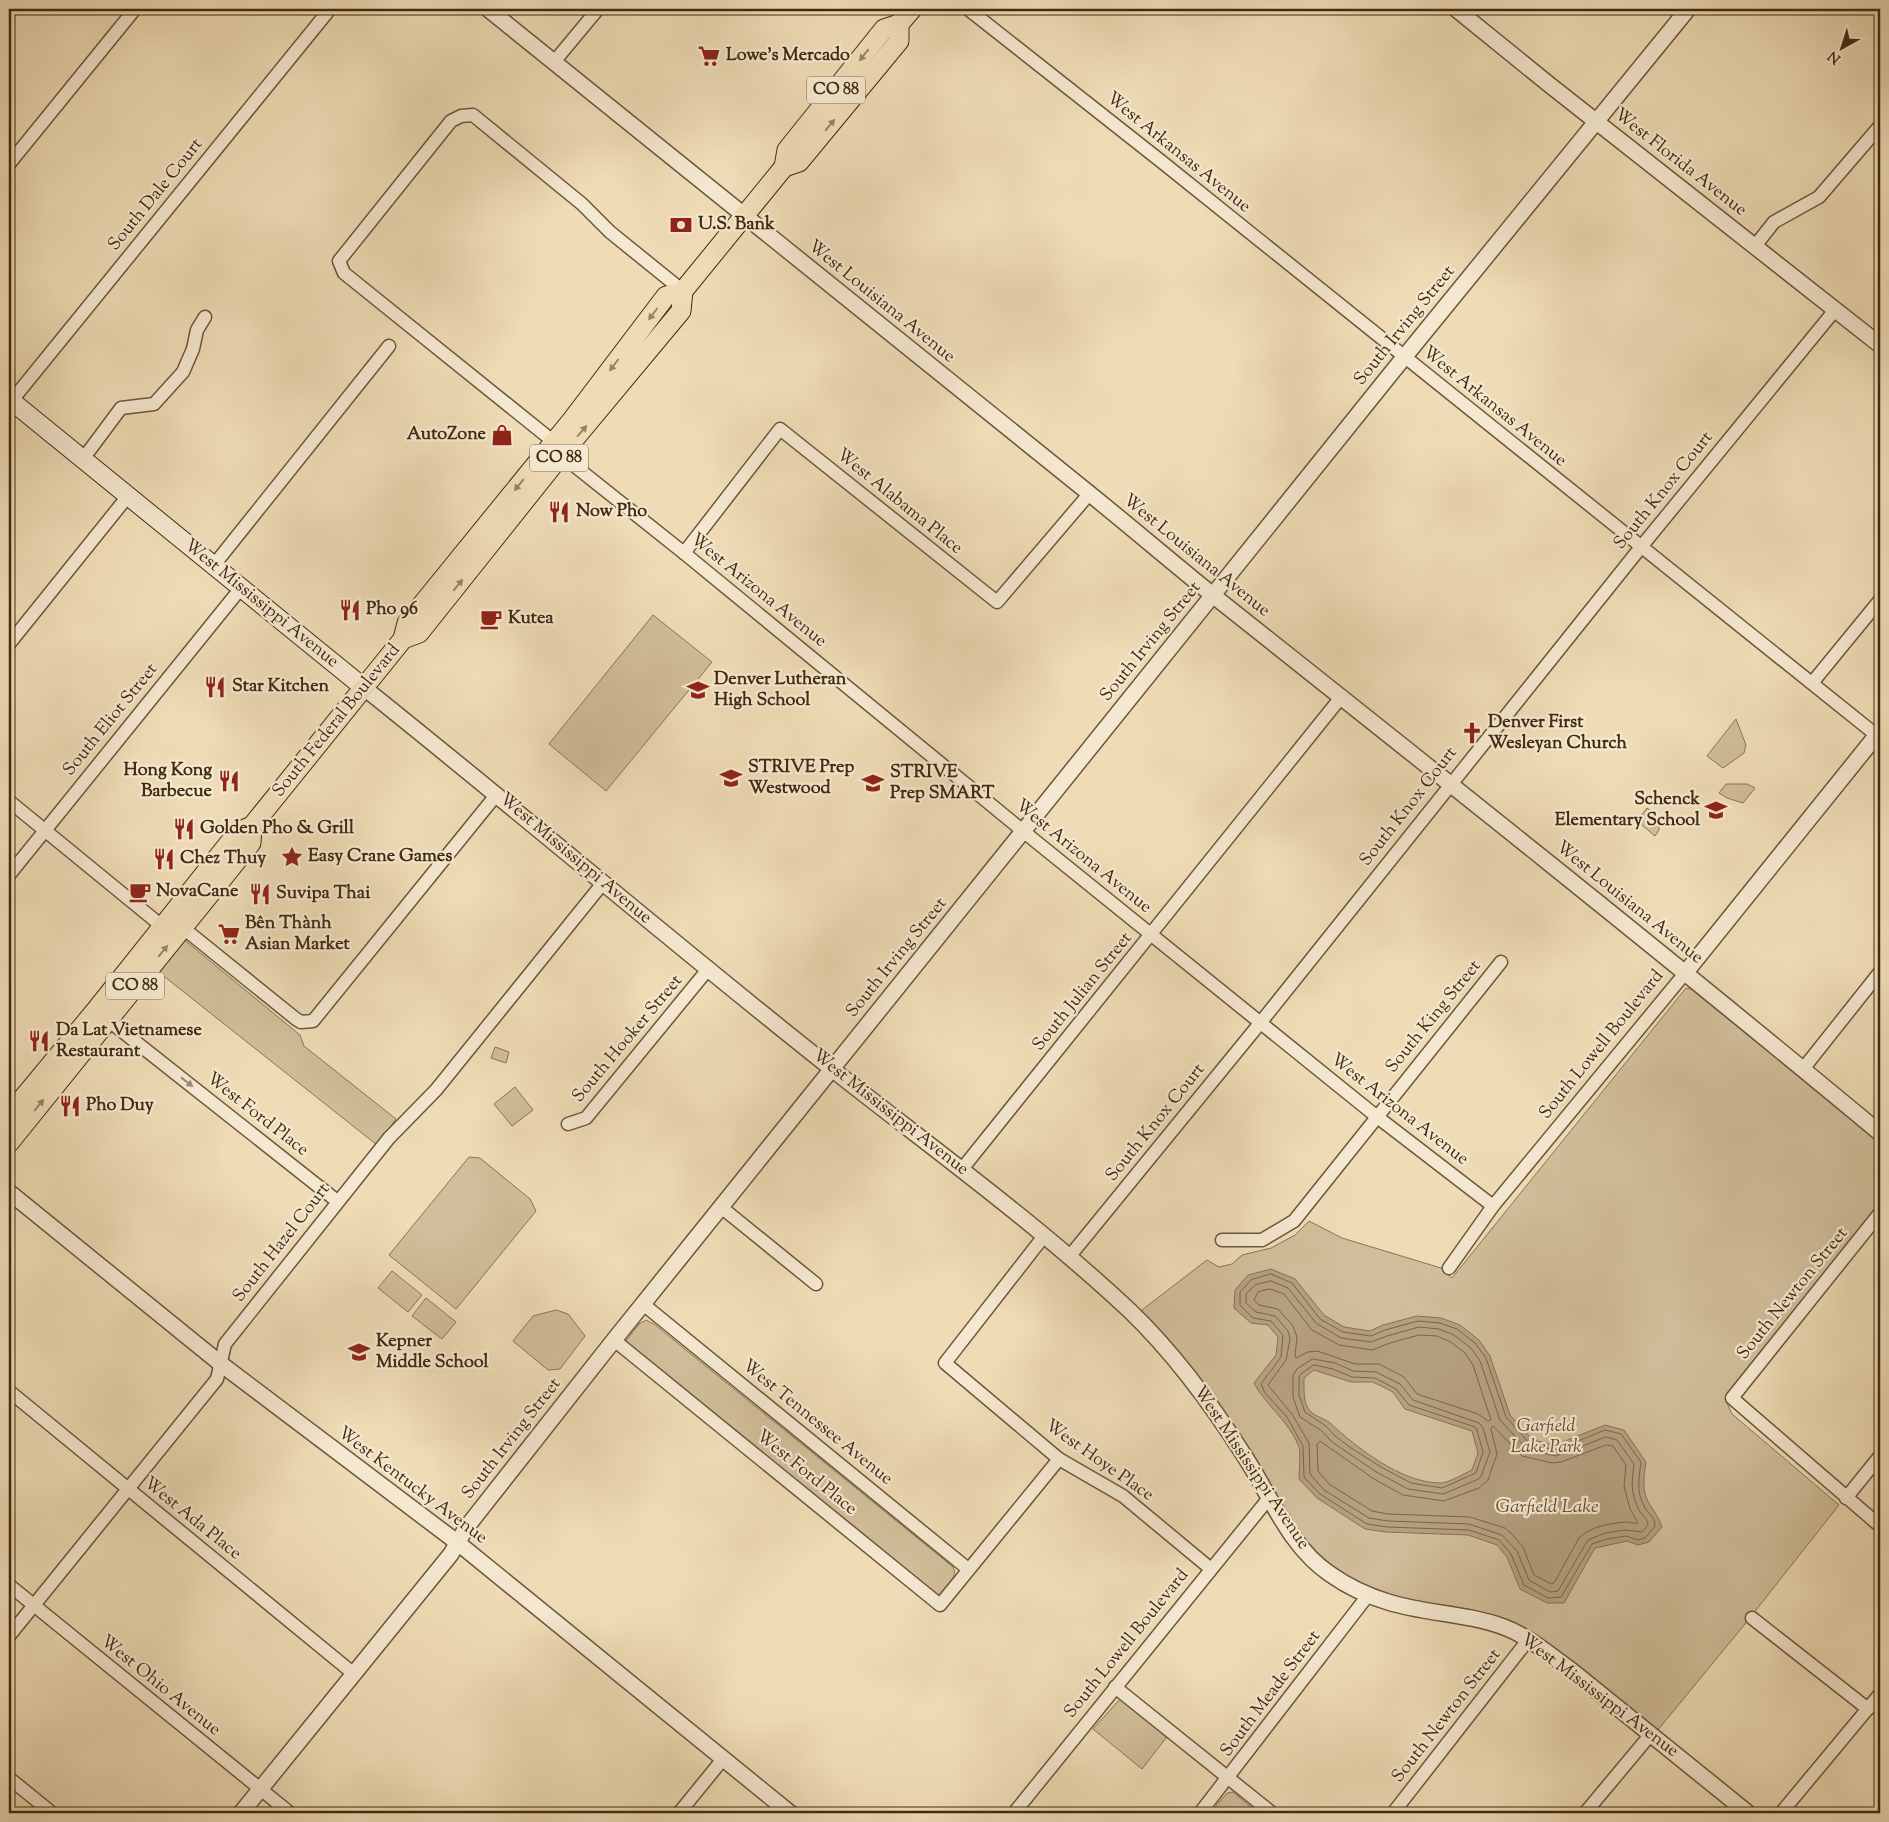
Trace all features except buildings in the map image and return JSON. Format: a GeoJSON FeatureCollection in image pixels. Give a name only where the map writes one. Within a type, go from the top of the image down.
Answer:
{"type":"FeatureCollection","features":[{"type":"Feature","properties":{"kind":"main road","name":"South Federal Boulevard"},"geometry":{"type":"LineString","coordinates":[[9,1115],[238,832],[252,826],[403,639],[418,633],[427,623],[558,448],[681,311],[683,292],[784,167],[788,150],[884,29],[899,24],[912,9]]}},
{"type":"Feature","properties":{"kind":"main road","name":"West Mississippi Avenue"},"geometry":{"type":"LineString","coordinates":[[10,401],[363,687]]}},
{"type":"Feature","properties":{"kind":"main road","name":"South Federal Boulevard"},"geometry":{"type":"LineString","coordinates":[[9,1143],[252,843],[252,826]]}},
{"type":"Feature","properties":{"kind":"street"},"geometry":{"type":"LineString","coordinates":[[9,164],[135,9]]}},
{"type":"Feature","properties":{"kind":"street","name":"South Dale Court"},"geometry":{"type":"LineString","coordinates":[[10,401],[330,9]]}},
{"type":"Feature","properties":{"kind":"street","name":"West Louisiana Avenue"},"geometry":{"type":"LineString","coordinates":[[488,9],[1090,493],[1213,595],[1686,972],[1880,1133]]}},
{"type":"Feature","properties":{"kind":"street"},"geometry":{"type":"LineString","coordinates":[[554,62],[598,9]]}},
{"type":"Feature","properties":{"kind":"street","name":"West Arkansas Avenue"},"geometry":{"type":"LineString","coordinates":[[968,9],[1879,735]]}},
{"type":"Feature","properties":{"kind":"street","name":"West Florida Avenue"},"geometry":{"type":"LineString","coordinates":[[1456,9],[1880,345]]}},
{"type":"Feature","properties":{"kind":"street","name":"South Irving Street"},"geometry":{"type":"LineString","coordinates":[[242,1813],[452,1554],[466,1528],[614,1340],[1404,357],[1688,9]]}},
{"type":"Feature","properties":{"kind":"street","name":"West Arizona Avenue"},"geometry":{"type":"LineString","coordinates":[[683,292],[610,232],[582,204],[473,115],[461,116],[451,121],[339,261],[344,273],[1023,831],[1376,1116],[1493,1206]]}},
{"type":"Feature","properties":{"kind":"street"},"geometry":{"type":"LineString","coordinates":[[1755,246],[1774,222],[1819,197],[1880,126]]}},
{"type":"Feature","properties":{"kind":"street","name":"South Knox Court"},"geometry":{"type":"LineString","coordinates":[[1069,1257],[1261,1022],[1641,547],[1835,310]]}},
{"type":"Feature","properties":{"kind":"street"},"geometry":{"type":"LineString","coordinates":[[83,459],[122,408],[154,404],[183,372],[193,349],[197,330],[205,317]]}},
{"type":"Feature","properties":{"kind":"street"},"geometry":{"type":"LineString","coordinates":[[214,565],[390,346]]}},
{"type":"Feature","properties":{"kind":"street","name":"West Alabama Place"},"geometry":{"type":"LineString","coordinates":[[684,553],[780,429],[997,602],[1090,493]]}},
{"type":"Feature","properties":{"kind":"street"},"geometry":{"type":"LineString","coordinates":[[9,644],[128,496]]}},
{"type":"Feature","properties":{"kind":"street","name":"South Eliot Street"},"geometry":{"type":"LineString","coordinates":[[9,875],[241,588]]}},
{"type":"Feature","properties":{"kind":"street"},"geometry":{"type":"LineString","coordinates":[[1812,683],[1880,600]]}},
{"type":"Feature","properties":{"kind":"street","name":"West Mississippi Avenue"},"geometry":{"type":"LineString","coordinates":[[363,687],[497,794],[603,883],[832,1069],[962,1169],[1069,1257],[1138,1319],[1191,1380],[1223,1422],[1286,1527],[1313,1561],[1351,1587],[1387,1602],[1486,1621],[1510,1629],[1571,1670],[1748,1813]]}},
{"type":"Feature","properties":{"kind":"street","name":"South Julian Street"},"geometry":{"type":"LineString","coordinates":[[962,1169],[1342,696]]}},
{"type":"Feature","properties":{"kind":"street","name":"South Lowell Boulevard"},"geometry":{"type":"LineString","coordinates":[[1449,1268],[1493,1206],[1879,735]]}},
{"type":"Feature","properties":{"kind":"street"},"geometry":{"type":"LineString","coordinates":[[182,928],[296,1019],[307,1022],[313,1021],[319,1016],[497,794]]}},
{"type":"Feature","properties":{"kind":"street"},"geometry":{"type":"LineString","coordinates":[[9,801],[163,927]]}},
{"type":"Feature","properties":{"kind":"street","name":"South Hazel Court"},"geometry":{"type":"LineString","coordinates":[[9,1636],[217,1379],[225,1344],[389,1138],[436,1090],[603,883]]}},
{"type":"Feature","properties":{"kind":"street","name":"South King Street"},"geometry":{"type":"LineString","coordinates":[[1222,1240],[1262,1240],[1294,1221],[1501,962]]}},
{"type":"Feature","properties":{"kind":"street","name":"South Hooker Street"},"geometry":{"type":"LineString","coordinates":[[568,1124],[586,1118],[709,968]]}},
{"type":"Feature","properties":{"kind":"street"},"geometry":{"type":"LineString","coordinates":[[1803,1069],[1880,972]]}},
{"type":"Feature","properties":{"kind":"street","name":"West Ford Place"},"geometry":{"type":"LineString","coordinates":[[108,1020],[338,1201]]}},
{"type":"Feature","properties":{"kind":"street","name":"West Kentucky Avenue"},"geometry":{"type":"LineString","coordinates":[[9,1192],[220,1364],[458,1543],[790,1813]]}},
{"type":"Feature","properties":{"kind":"street"},"geometry":{"type":"LineString","coordinates":[[721,1207],[816,1284]]}},
{"type":"Feature","properties":{"kind":"street","name":"South Newton Street"},"geometry":{"type":"LineString","coordinates":[[1846,1498],[1732,1398],[1880,1213]]}},
{"type":"Feature","properties":{"kind":"street","name":"West Hoye Place"},"geometry":{"type":"LineString","coordinates":[[1044,1236],[945,1363],[1059,1459],[1123,1496],[1211,1569]]}},
{"type":"Feature","properties":{"kind":"street","name":"West Tennessee Avenue"},"geometry":{"type":"LineString","coordinates":[[643,1304],[968,1569]]}},
{"type":"Feature","properties":{"kind":"street","name":"West Ford Place"},"geometry":{"type":"LineString","coordinates":[[614,1340],[940,1605],[968,1569]]}},
{"type":"Feature","properties":{"kind":"street","name":"West Ada Place"},"geometry":{"type":"LineString","coordinates":[[9,1391],[354,1674]]}},
{"type":"Feature","properties":{"kind":"street"},"geometry":{"type":"LineString","coordinates":[[1880,1456],[1846,1498],[1880,1526]]}},
{"type":"Feature","properties":{"kind":"street"},"geometry":{"type":"LineString","coordinates":[[968,1569],[1059,1459]]}},
{"type":"Feature","properties":{"kind":"street","name":"South Lowell Boulevard"},"geometry":{"type":"LineString","coordinates":[[1014,1813],[1269,1498]]}},
{"type":"Feature","properties":{"kind":"street","name":"West Ohio Avenue"},"geometry":{"type":"LineString","coordinates":[[9,1585],[290,1813]]}},
{"type":"Feature","properties":{"kind":"street","name":"South Meade Street"},"geometry":{"type":"LineString","coordinates":[[1200,1813],[1229,1778],[1369,1594]]}},
{"type":"Feature","properties":{"kind":"street"},"geometry":{"type":"LineString","coordinates":[[1752,1618],[1868,1709]]}},
{"type":"Feature","properties":{"kind":"street","name":"South Newton Street"},"geometry":{"type":"LineString","coordinates":[[1393,1813],[1528,1640]]}},
{"type":"Feature","properties":{"kind":"street"},"geometry":{"type":"LineString","coordinates":[[1115,1687],[1272,1813]]}},
{"type":"Feature","properties":{"kind":"street"},"geometry":{"type":"LineString","coordinates":[[1781,1813],[1880,1694]]}},
{"type":"Feature","properties":{"kind":"street"},"geometry":{"type":"LineString","coordinates":[[1585,1813],[1651,1734]]}},
{"type":"Feature","properties":{"kind":"street"},"geometry":{"type":"LineString","coordinates":[[679,1813],[723,1759]]}},
{"type":"Feature","properties":{"kind":"street"},"geometry":{"type":"LineString","coordinates":[[9,1778],[52,1813]]}},
{"type":"Feature","properties":{"kind":"green space"},"geometry":{"type":"Polygon","coordinates":[[[653,615],[712,662],[606,791],[549,744],[653,615]]]}},
{"type":"Feature","properties":{"kind":"green space"},"geometry":{"type":"Polygon","coordinates":[[[1736,719],[1746,745],[1744,753],[1723,768],[1707,756],[1736,719]]]}},
{"type":"Feature","properties":{"kind":"green space"},"geometry":{"type":"Polygon","coordinates":[[[1726,784],[1747,784],[1755,788],[1743,803],[1727,798],[1719,793],[1726,784]]]}},
{"type":"Feature","properties":{"kind":"green space"},"geometry":{"type":"Polygon","coordinates":[[[1647,808],[1659,817],[1659,830],[1655,836],[1637,821],[1647,808]]]}},
{"type":"Feature","properties":{"kind":"green space"},"geometry":{"type":"Polygon","coordinates":[[[182,938],[300,1035],[304,1046],[396,1119],[377,1145],[156,970],[182,938]]]}},
{"type":"Feature","properties":{"kind":"green space","name":"Garfield Lake Park"},"geometry":{"type":"Polygon","coordinates":[[[1686,988],[1691,989],[1880,1143],[1880,1203],[1730,1392],[1727,1403],[1732,1414],[1839,1505],[1657,1731],[1540,1638],[1498,1616],[1381,1594],[1351,1580],[1332,1568],[1298,1533],[1138,1313],[1207,1260],[1219,1267],[1232,1264],[1242,1255],[1271,1248],[1295,1235],[1309,1221],[1342,1238],[1441,1268],[1452,1278],[1686,988]]]}},
{"type":"Feature","properties":{"kind":"green space"},"geometry":{"type":"Polygon","coordinates":[[[495,1047],[509,1052],[506,1063],[491,1058],[495,1047]]]}},
{"type":"Feature","properties":{"kind":"green space"},"geometry":{"type":"Polygon","coordinates":[[[515,1087],[533,1110],[512,1126],[494,1104],[515,1087]]]}},
{"type":"Feature","properties":{"kind":"green space"},"geometry":{"type":"Polygon","coordinates":[[[469,1157],[480,1158],[530,1199],[536,1211],[456,1309],[389,1255],[469,1157]]]}},
{"type":"Feature","properties":{"kind":"green space"},"geometry":{"type":"Polygon","coordinates":[[[392,1271],[422,1295],[408,1312],[378,1288],[392,1271]]]}},
{"type":"Feature","properties":{"kind":"green space"},"geometry":{"type":"Polygon","coordinates":[[[426,1298],[456,1322],[442,1339],[412,1316],[426,1298]]]}},
{"type":"Feature","properties":{"kind":"green space"},"geometry":{"type":"Polygon","coordinates":[[[556,1310],[568,1314],[585,1336],[560,1369],[548,1370],[513,1341],[533,1316],[556,1310]]]}},
{"type":"Feature","properties":{"kind":"green space"},"geometry":{"type":"Polygon","coordinates":[[[646,1320],[654,1324],[953,1567],[954,1575],[947,1587],[937,1597],[625,1342],[639,1324],[646,1320]]]}},
{"type":"Feature","properties":{"kind":"green space"},"geometry":{"type":"Polygon","coordinates":[[[1120,1699],[1165,1733],[1166,1738],[1142,1769],[1093,1729],[1120,1699]]]}},
{"type":"Feature","properties":{"kind":"green space"},"geometry":{"type":"Polygon","coordinates":[[[1233,1792],[1258,1813],[1210,1813],[1227,1793],[1233,1792]]]}},
{"type":"Feature","properties":{"kind":"water","name":"Garfield Lake"},"geometry":{"type":"Polygon","coordinates":[[[1271,1269],[1295,1279],[1324,1315],[1344,1327],[1370,1331],[1383,1325],[1417,1316],[1441,1318],[1460,1325],[1479,1340],[1490,1356],[1510,1415],[1533,1440],[1555,1445],[1605,1425],[1624,1430],[1646,1462],[1645,1495],[1662,1527],[1649,1542],[1638,1545],[1627,1541],[1595,1548],[1564,1603],[1547,1603],[1520,1589],[1507,1557],[1497,1545],[1468,1535],[1386,1532],[1365,1529],[1317,1498],[1299,1479],[1300,1451],[1295,1438],[1254,1383],[1276,1355],[1278,1337],[1268,1325],[1251,1323],[1234,1308],[1235,1290],[1248,1275],[1271,1269]],[[1314,1370],[1304,1378],[1304,1396],[1308,1408],[1312,1413],[1330,1423],[1367,1453],[1396,1471],[1411,1477],[1444,1483],[1472,1470],[1478,1453],[1472,1431],[1405,1409],[1393,1392],[1373,1382],[1351,1382],[1314,1370]]]}},
{"type":"Feature","properties":{"kind":"place","name":"Lowe's Mercado"},"geometry":{"type":"Point","coordinates":[709,56]}},
{"type":"Feature","properties":{"kind":"place","name":"U.S. Bank"},"geometry":{"type":"Point","coordinates":[681,225]}},
{"type":"Feature","properties":{"kind":"place","name":"AutoZone"},"geometry":{"type":"Point","coordinates":[502,435]}},
{"type":"Feature","properties":{"kind":"place","name":"Now Pho"},"geometry":{"type":"Point","coordinates":[559,512]}},
{"type":"Feature","properties":{"kind":"place","name":"Pho 96"},"geometry":{"type":"Point","coordinates":[350,610]}},
{"type":"Feature","properties":{"kind":"place","name":"Kutea"},"geometry":{"type":"Point","coordinates":[491,619]}},
{"type":"Feature","properties":{"kind":"place","name":"Star Kitchen"},"geometry":{"type":"Point","coordinates":[215,687]}},
{"type":"Feature","properties":{"kind":"place","name":"Denver Lutheran High School"},"geometry":{"type":"Point","coordinates":[698,690]}},
{"type":"Feature","properties":{"kind":"place","name":"Denver First Wesleyan Church"},"geometry":{"type":"Point","coordinates":[1472,733]}},
{"type":"Feature","properties":{"kind":"place","name":"STRIVE Prep Westwood"},"geometry":{"type":"Point","coordinates":[731,778]}},
{"type":"Feature","properties":{"kind":"place","name":"Hong Kong Barbecue"},"geometry":{"type":"Point","coordinates":[229,781]}},
{"type":"Feature","properties":{"kind":"place","name":"STRIVE Prep SMART"},"geometry":{"type":"Point","coordinates":[873,783]}},
{"type":"Feature","properties":{"kind":"place","name":"Schenck Elementary School"},"geometry":{"type":"Point","coordinates":[1716,810]}},
{"type":"Feature","properties":{"kind":"place","name":"Golden Pho & Grill"},"geometry":{"type":"Point","coordinates":[184,829]}},
{"type":"Feature","properties":{"kind":"place","name":"Easy Crane Games"},"geometry":{"type":"Point","coordinates":[292,857]}},
{"type":"Feature","properties":{"kind":"place","name":"Chez Thuy"},"geometry":{"type":"Point","coordinates":[164,859]}},
{"type":"Feature","properties":{"kind":"place","name":"NovaCane"},"geometry":{"type":"Point","coordinates":[140,892]}},
{"type":"Feature","properties":{"kind":"place","name":"Suvipa Thai"},"geometry":{"type":"Point","coordinates":[260,894]}},
{"type":"Feature","properties":{"kind":"place","name":"Bên Thành Asian Market"},"geometry":{"type":"Point","coordinates":[229,934]}},
{"type":"Feature","properties":{"kind":"place","name":"Da Lat Vietnamese Restaurant"},"geometry":{"type":"Point","coordinates":[39,1041]}},
{"type":"Feature","properties":{"kind":"place","name":"Pho Duy"},"geometry":{"type":"Point","coordinates":[70,1106]}},
{"type":"Feature","properties":{"kind":"place","name":"Kepner Middle School"},"geometry":{"type":"Point","coordinates":[359,1352]}}]}
